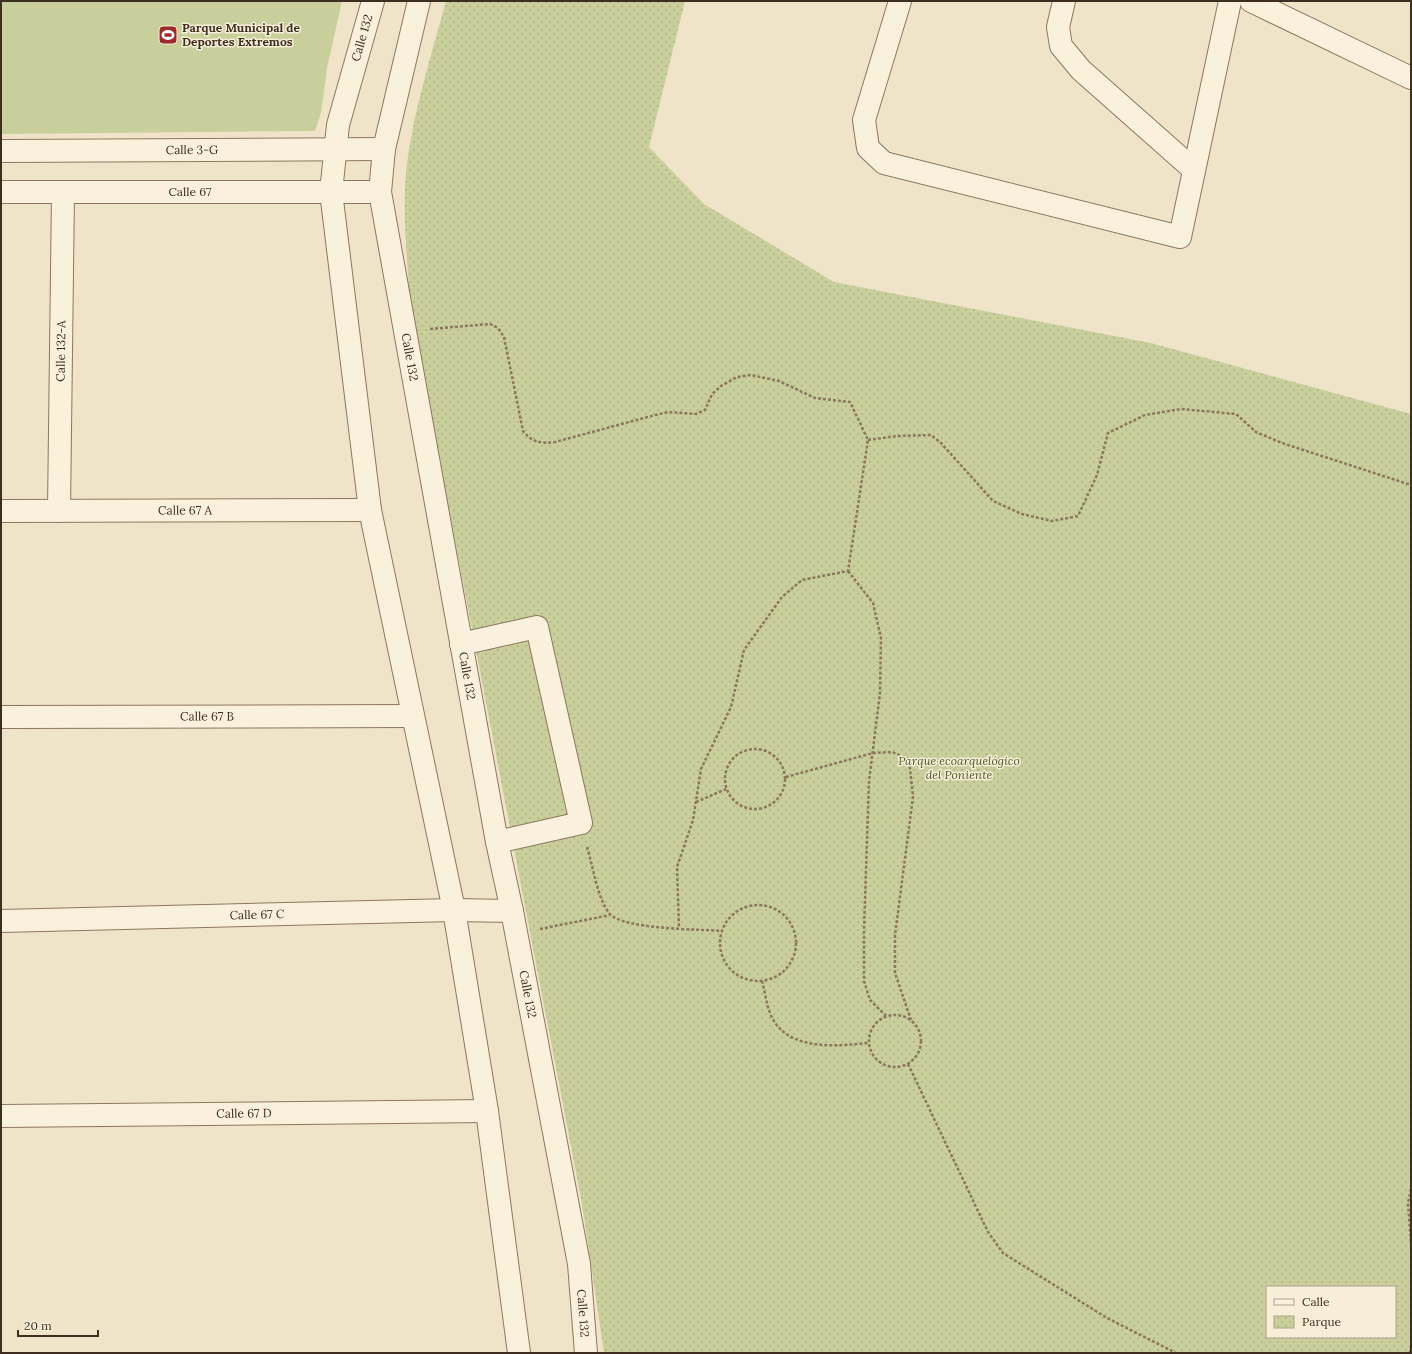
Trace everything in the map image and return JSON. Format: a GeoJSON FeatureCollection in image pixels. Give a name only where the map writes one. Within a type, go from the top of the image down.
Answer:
{"type":"FeatureCollection","features":[{"type":"Feature","properties":{"kind":"street","name":"Calle 132"},"geometry":{"type":"LineString","coordinates":[[373,1],[338,125],[331,192],[370,510],[412,716],[454,910],[487,1111],[519,1353]]}},
{"type":"Feature","properties":{"kind":"street","name":"Calle 132"},"geometry":{"type":"LineString","coordinates":[[418,1],[384,150],[380,192],[497,842],[517,934],[579,1264],[586,1353]]}},
{"type":"Feature","properties":{"kind":"street"},"geometry":{"type":"LineString","coordinates":[[900,1],[864,120],[868,148],[884,162],[1180,237],[1230,1]]}},
{"type":"Feature","properties":{"kind":"street"},"geometry":{"type":"LineString","coordinates":[[1064,1],[1058,27],[1061,46],[1081,70],[1194,170]]}},
{"type":"Feature","properties":{"kind":"street"},"geometry":{"type":"LineString","coordinates":[[1251,1],[1411,78]]}},
{"type":"Feature","properties":{"kind":"street","name":"Calle 3-G"},"geometry":{"type":"LineString","coordinates":[[1,151],[384,150]]}},
{"type":"Feature","properties":{"kind":"street","name":"Calle 67"},"geometry":{"type":"LineString","coordinates":[[1,192],[380,192]]}},
{"type":"Feature","properties":{"kind":"street","name":"Calle 132-A"},"geometry":{"type":"LineString","coordinates":[[59,511],[63,192]]}},
{"type":"Feature","properties":{"kind":"street","name":"Calle 67 A"},"geometry":{"type":"LineString","coordinates":[[1,511],[370,510]]}},
{"type":"Feature","properties":{"kind":"street"},"geometry":{"type":"LineString","coordinates":[[461,644],[537,627],[580,823],[497,842]]}},
{"type":"Feature","properties":{"kind":"street","name":"Calle 67 B"},"geometry":{"type":"LineString","coordinates":[[1,717],[412,716]]}},
{"type":"Feature","properties":{"kind":"street","name":"Calle 67 C"},"geometry":{"type":"LineString","coordinates":[[1,921],[454,910],[512,911]]}},
{"type":"Feature","properties":{"kind":"street","name":"Calle 67 D"},"geometry":{"type":"LineString","coordinates":[[1,1116],[487,1111]]}},
{"type":"Feature","properties":{"kind":"path"},"geometry":{"type":"LineString","coordinates":[[428,329],[490,324],[498,328],[504,337],[523,431],[530,439],[542,444],[555,442],[654,414],[669,412],[696,414],[705,410],[712,394],[721,386],[737,377],[751,375],[780,381],[815,398],[850,402],[868,440],[848,571],[873,603],[881,638],[880,693],[869,782],[864,981],[870,1000],[886,1016]]}},
{"type":"Feature","properties":{"kind":"path"},"geometry":{"type":"LineString","coordinates":[[868,440],[897,436],[931,435],[941,443],[993,501],[1022,514],[1052,521],[1078,516],[1097,475],[1108,433],[1145,415],[1181,410],[1236,414],[1256,432],[1282,443],[1323,458],[1411,485]]}},
{"type":"Feature","properties":{"kind":"path"},"geometry":{"type":"LineString","coordinates":[[679,928],[677,867],[693,820],[701,769],[731,707],[744,650],[782,597],[802,580],[848,571]]}},
{"type":"Feature","properties":{"kind":"path"},"geometry":{"type":"LineString","coordinates":[[750,749],[761,749],[771,753],[784,767],[786,777],[782,795],[775,803],[767,808],[758,810],[739,806],[731,798],[726,789],[725,779],[727,769],[732,759],[740,753],[750,749]]}},
{"type":"Feature","properties":{"kind":"path"},"geometry":{"type":"LineString","coordinates":[[786,777],[873,753],[892,752],[909,759],[913,797],[895,935],[895,974],[910,1020],[920,1034],[921,1043],[917,1055],[908,1064],[900,1067],[891,1067],[882,1064],[873,1055],[868,1043],[872,1027],[886,1016],[903,1016],[910,1020]]}},
{"type":"Feature","properties":{"kind":"path"},"geometry":{"type":"LineString","coordinates":[[696,802],[726,789]]}},
{"type":"Feature","properties":{"kind":"path"},"geometry":{"type":"LineString","coordinates":[[580,823],[603,904],[610,915],[619,921],[644,926],[722,931]]}},
{"type":"Feature","properties":{"kind":"path"},"geometry":{"type":"LineString","coordinates":[[762,906],[774,909],[784,915],[792,925],[796,937],[796,949],[792,961],[784,971],[774,977],[762,981],[750,980],[738,975],[728,967],[723,956],[721,943],[722,931],[728,920],[737,912],[749,907],[762,906]]}},
{"type":"Feature","properties":{"kind":"path"},"geometry":{"type":"LineString","coordinates":[[517,934],[610,915]]}},
{"type":"Feature","properties":{"kind":"path"},"geometry":{"type":"LineString","coordinates":[[762,981],[771,1015],[784,1033],[801,1042],[833,1046],[868,1043]]}},
{"type":"Feature","properties":{"kind":"path"},"geometry":{"type":"LineString","coordinates":[[908,1064],[988,1232],[1003,1254],[1107,1318],[1176,1353]]}},
{"type":"Feature","properties":{"kind":"path"},"geometry":{"type":"LineString","coordinates":[[1411,1189],[1408,1203],[1411,1243]]}},
{"type":"Feature","properties":{"kind":"path"},"geometry":{"type":"LineString","coordinates":[[1410,1353],[1411,1346]]}},
{"type":"Feature","properties":{"kind":"green space","name":"Parque Municipal de Deportes Extremos"},"geometry":{"type":"Polygon","coordinates":[[[1,1],[342,1],[327,68],[321,113],[315,131],[1,134],[1,1]]]}},
{"type":"Feature","properties":{"kind":"green space","name":"Parque ecoarquelógico del Poniente"},"geometry":{"type":"Polygon","coordinates":[[[446,1],[685,1],[649,147],[704,204],[834,282],[1151,343],[1411,414],[1411,1353],[604,1353],[582,1204],[410,306],[405,223],[406,173],[417,108],[446,1]]]}},
{"type":"Feature","properties":{"kind":"place","name":"Parque Municipal de Deportes Extremos"},"geometry":{"type":"Point","coordinates":[168,35]}}]}
